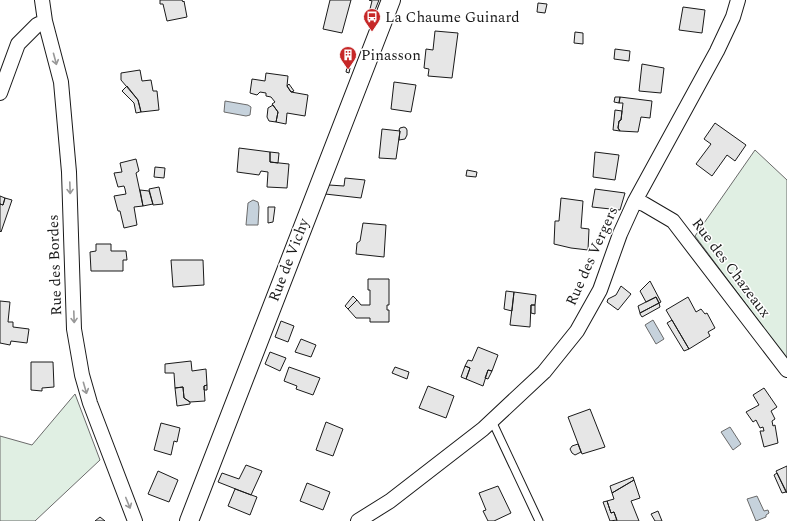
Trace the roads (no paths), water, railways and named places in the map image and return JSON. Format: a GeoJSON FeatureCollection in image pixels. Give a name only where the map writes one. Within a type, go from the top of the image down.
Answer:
{"type":"FeatureCollection","features":[{"type":"Feature","properties":{"kind":"street","name":"Rue des Bordes"},"geometry":{"type":"LineString","coordinates":[[42,0],[45,21],[61,82],[69,172],[74,329],[77,350],[90,403],[135,521]]}},
{"type":"Feature","properties":{"kind":"street","name":"Rue de Vichy"},"geometry":{"type":"LineString","coordinates":[[189,521],[391,0]]}},
{"type":"Feature","properties":{"kind":"street","name":"Rue des Vergers"},"geometry":{"type":"LineString","coordinates":[[358,521],[390,501],[483,429],[544,372],[577,331],[600,290],[620,234],[635,201],[717,51],[733,17],[738,0]]}},
{"type":"Feature","properties":{"kind":"street"},"geometry":{"type":"LineString","coordinates":[[0,93],[18,44],[37,25],[45,21]]}},
{"type":"Feature","properties":{"kind":"street","name":"Rue des Chazeaux"},"geometry":{"type":"LineString","coordinates":[[635,201],[644,204],[673,221],[787,370]]}},
{"type":"Feature","properties":{"kind":"lane"},"geometry":{"type":"LineString","coordinates":[[492,421],[539,521]]}},
{"type":"Feature","properties":{"kind":"place","name":"La Chaume Guinard"},"geometry":{"type":"Point","coordinates":[372,32]}},
{"type":"Feature","properties":{"kind":"place","name":"Pinasson"},"geometry":{"type":"Point","coordinates":[348,70]}}]}
